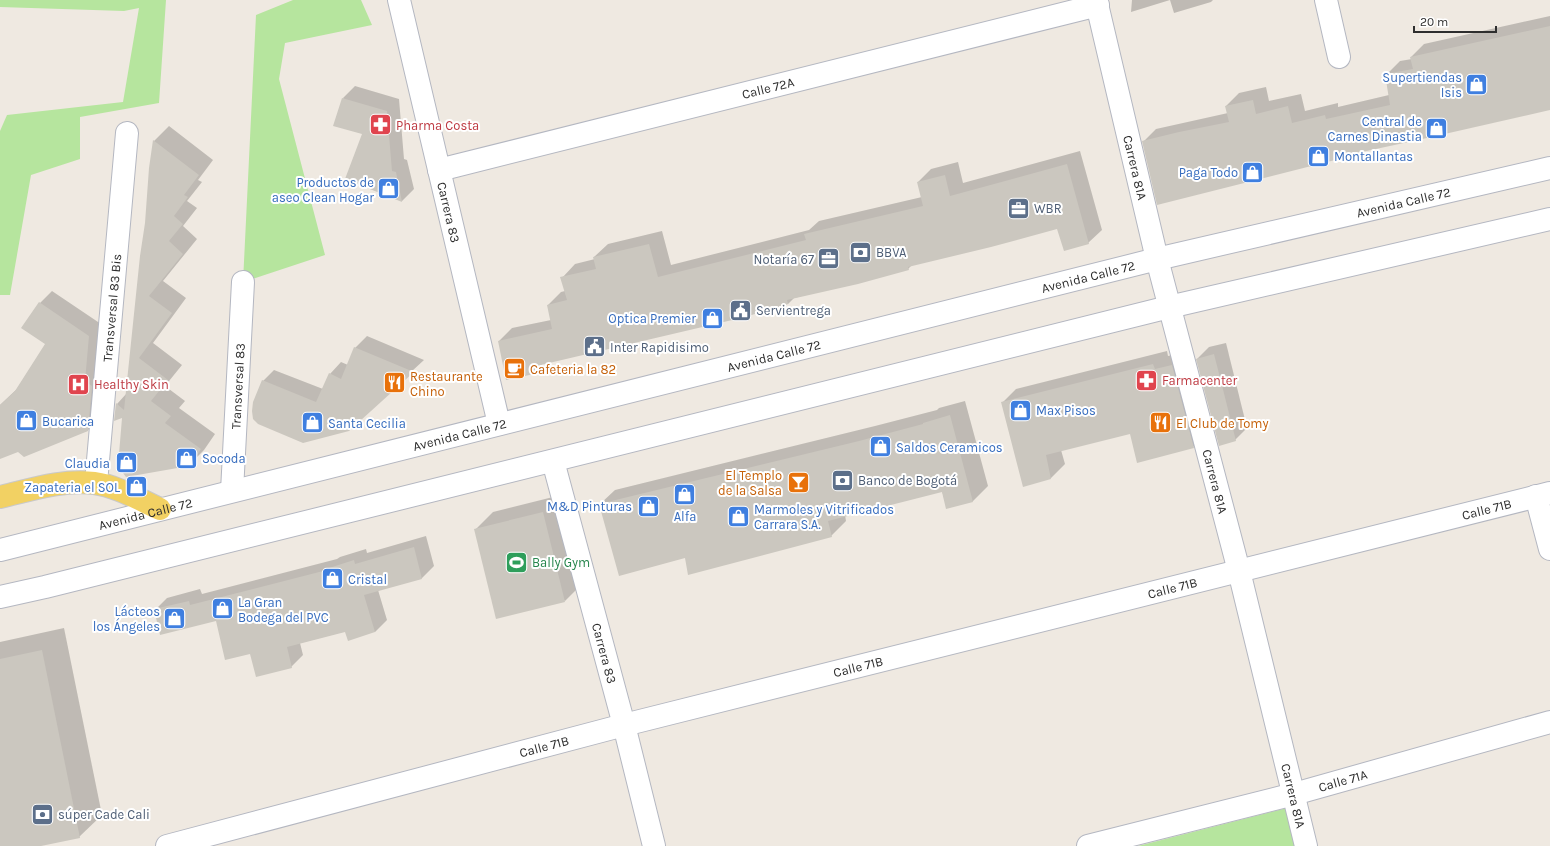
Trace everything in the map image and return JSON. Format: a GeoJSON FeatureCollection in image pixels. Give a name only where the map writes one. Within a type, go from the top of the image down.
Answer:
{"type":"FeatureCollection","features":[{"type":"Feature","properties":{"kind":"main road"},"geometry":{"type":"LineString","coordinates":[[0,497],[75,482],[96,483],[122,491],[160,509]]}},
{"type":"Feature","properties":{"kind":"street","name":"Carrera 83"},"geometry":{"type":"LineString","coordinates":[[399,0],[499,424]]}},
{"type":"Feature","properties":{"kind":"street"},"geometry":{"type":"LineString","coordinates":[[1326,0],[1339,56]]}},
{"type":"Feature","properties":{"kind":"street","name":"Calle 72A"},"geometry":{"type":"LineString","coordinates":[[439,170],[1097,3]]}},
{"type":"Feature","properties":{"kind":"street","name":"Carrera 81A"},"geometry":{"type":"LineString","coordinates":[[1097,3],[1169,308],[1239,571],[1306,846]]}},
{"type":"Feature","properties":{"kind":"street","name":"Transversal 83 Bis"},"geometry":{"type":"LineString","coordinates":[[96,483],[127,133]]}},
{"type":"Feature","properties":{"kind":"street","name":"Avenida Calle 72"},"geometry":{"type":"LineString","coordinates":[[0,550],[1157,259],[1550,168]]}},
{"type":"Feature","properties":{"kind":"street"},"geometry":{"type":"LineString","coordinates":[[0,597],[1169,308],[1550,219]]}},
{"type":"Feature","properties":{"kind":"street","name":"Transversal 83"},"geometry":{"type":"LineString","coordinates":[[232,491],[243,282]]}},
{"type":"Feature","properties":{"kind":"street","name":"Carrera 83"},"geometry":{"type":"LineString","coordinates":[[553,461],[624,725],[654,846]]}},
{"type":"Feature","properties":{"kind":"street"},"geometry":{"type":"LineString","coordinates":[[1543,495],[1550,549]]}},
{"type":"Feature","properties":{"kind":"street","name":"Calle 71B"},"geometry":{"type":"LineString","coordinates":[[167,846],[624,725],[1543,495]]}},
{"type":"Feature","properties":{"kind":"street","name":"Calle 71A"},"geometry":{"type":"LineString","coordinates":[[1088,846],[1294,794],[1550,722]]}},
{"type":"Feature","properties":{"kind":"green space"},"geometry":{"type":"Polygon","coordinates":[[[0,0],[166,0],[159,103],[80,117],[80,159],[31,175],[10,295],[0,295],[0,131],[7,115],[123,102],[139,8],[124,11],[0,7],[0,0]]]}},
{"type":"Feature","properties":{"kind":"green space"},"geometry":{"type":"Polygon","coordinates":[[[293,0],[361,0],[372,25],[285,43],[279,79],[325,255],[243,282],[256,15],[293,0]]]}},
{"type":"Feature","properties":{"kind":"green space"},"geometry":{"type":"Polygon","coordinates":[[[1287,808],[1297,846],[1138,846],[1287,808]]]}},
{"type":"Feature","properties":{"kind":"building"},"geometry":{"type":"Polygon","coordinates":[[[1550,26],[1550,110],[1334,158],[1335,160],[1157,205],[1142,141],[1229,122],[1225,106],[1253,100],[1256,114],[1288,106],[1292,123],[1325,115],[1326,119],[1390,105],[1385,74],[1413,69],[1410,57],[1550,26]]]}},
{"type":"Feature","properties":{"kind":"building"},"geometry":{"type":"Polygon","coordinates":[[[342,98],[387,111],[392,171],[396,172],[402,202],[345,179],[362,134],[333,126],[342,98]]]}},
{"type":"Feature","properties":{"kind":"building"},"geometry":{"type":"Polygon","coordinates":[[[153,140],[199,175],[184,195],[188,197],[174,216],[183,224],[169,241],[183,254],[149,296],[172,313],[139,358],[168,380],[151,401],[171,416],[165,423],[201,449],[189,466],[126,477],[118,466],[122,418],[114,421],[116,403],[124,410],[153,140]]]}},
{"type":"Feature","properties":{"kind":"building"},"geometry":{"type":"Polygon","coordinates":[[[1067,164],[1089,244],[1064,251],[1057,229],[908,267],[909,270],[858,284],[787,300],[788,304],[745,317],[532,367],[534,374],[506,380],[498,341],[552,329],[547,305],[567,300],[560,277],[596,269],[593,257],[649,244],[658,277],[806,240],[804,234],[923,206],[917,182],[945,175],[950,196],[1067,164]]]}},
{"type":"Feature","properties":{"kind":"building"},"geometry":{"type":"Polygon","coordinates":[[[39,302],[89,336],[85,381],[92,386],[88,431],[24,457],[18,452],[0,459],[0,405],[15,391],[45,344],[21,328],[39,302]]]}},
{"type":"Feature","properties":{"kind":"building"},"geometry":{"type":"Polygon","coordinates":[[[354,347],[414,372],[349,431],[303,443],[258,424],[253,419],[253,402],[262,380],[316,402],[329,373],[341,379],[354,347]]]}},
{"type":"Feature","properties":{"kind":"building"},"geometry":{"type":"Polygon","coordinates":[[[1214,354],[1236,441],[1219,446],[1196,359],[1214,354]]]}},
{"type":"Feature","properties":{"kind":"building"},"geometry":{"type":"Polygon","coordinates":[[[1153,364],[1155,369],[1172,365],[1194,448],[1137,463],[1130,434],[1046,455],[1051,479],[1023,487],[1001,402],[1153,364]]]}},
{"type":"Feature","properties":{"kind":"building"},"geometry":{"type":"Polygon","coordinates":[[[950,415],[973,502],[946,509],[942,492],[828,521],[832,537],[688,575],[685,558],[619,576],[599,504],[859,441],[923,424],[950,415]]]}},
{"type":"Feature","properties":{"kind":"building"},"geometry":{"type":"Polygon","coordinates":[[[543,512],[565,602],[496,619],[474,529],[543,512]]]}},
{"type":"Feature","properties":{"kind":"building"},"geometry":{"type":"Polygon","coordinates":[[[414,547],[422,579],[364,595],[375,632],[348,641],[345,632],[287,647],[292,668],[256,677],[250,654],[225,660],[216,621],[160,635],[154,609],[189,601],[190,605],[327,570],[326,569],[354,560],[355,564],[414,547]]]}},
{"type":"Feature","properties":{"kind":"building"},"geometry":{"type":"Polygon","coordinates":[[[42,650],[80,838],[41,846],[0,846],[0,659],[42,650]]]}},
{"type":"Feature","properties":{"kind":"place","name":"Supertiendas Isis"},"geometry":{"type":"Point","coordinates":[1477,84]}},
{"type":"Feature","properties":{"kind":"place","name":"Pharma Costa"},"geometry":{"type":"Point","coordinates":[380,125]}},
{"type":"Feature","properties":{"kind":"place","name":"Central de Carnes Dinastia"},"geometry":{"type":"Point","coordinates":[1437,128]}},
{"type":"Feature","properties":{"kind":"place","name":"Montallantas"},"geometry":{"type":"Point","coordinates":[1318,156]}},
{"type":"Feature","properties":{"kind":"place","name":"Paga Todo"},"geometry":{"type":"Point","coordinates":[1253,172]}},
{"type":"Feature","properties":{"kind":"place","name":"Productos de aseo Clean Hogar"},"geometry":{"type":"Point","coordinates":[389,189]}},
{"type":"Feature","properties":{"kind":"place","name":"WBR"},"geometry":{"type":"Point","coordinates":[1018,208]}},
{"type":"Feature","properties":{"kind":"place","name":"BBVA"},"geometry":{"type":"Point","coordinates":[860,252]}},
{"type":"Feature","properties":{"kind":"place","name":"Notaría 67"},"geometry":{"type":"Point","coordinates":[829,259]}},
{"type":"Feature","properties":{"kind":"place","name":"Servientrega"},"geometry":{"type":"Point","coordinates":[740,310]}},
{"type":"Feature","properties":{"kind":"place","name":"Optica Premier"},"geometry":{"type":"Point","coordinates":[712,318]}},
{"type":"Feature","properties":{"kind":"place","name":"Inter Rapidisimo"},"geometry":{"type":"Point","coordinates":[594,347]}},
{"type":"Feature","properties":{"kind":"place","name":"Cafeteria la 82"},"geometry":{"type":"Point","coordinates":[515,369]}},
{"type":"Feature","properties":{"kind":"place","name":"Farmacenter"},"geometry":{"type":"Point","coordinates":[1146,380]}},
{"type":"Feature","properties":{"kind":"place","name":"Restaurante Chino"},"geometry":{"type":"Point","coordinates":[394,383]}},
{"type":"Feature","properties":{"kind":"place","name":"Healthy Skin"},"geometry":{"type":"Point","coordinates":[78,384]}},
{"type":"Feature","properties":{"kind":"place","name":"Max Pisos"},"geometry":{"type":"Point","coordinates":[1020,410]}},
{"type":"Feature","properties":{"kind":"place","name":"Bucarica"},"geometry":{"type":"Point","coordinates":[27,421]}},
{"type":"Feature","properties":{"kind":"place","name":"Santa Cecilia"},"geometry":{"type":"Point","coordinates":[313,423]}},
{"type":"Feature","properties":{"kind":"place","name":"El Club de Tomy"},"geometry":{"type":"Point","coordinates":[1161,423]}},
{"type":"Feature","properties":{"kind":"place","name":"Saldos Ceramicos"},"geometry":{"type":"Point","coordinates":[881,447]}},
{"type":"Feature","properties":{"kind":"place","name":"Socoda"},"geometry":{"type":"Point","coordinates":[187,458]}},
{"type":"Feature","properties":{"kind":"place","name":"Claudia"},"geometry":{"type":"Point","coordinates":[126,463]}},
{"type":"Feature","properties":{"kind":"place","name":"Banco de Bogotá"},"geometry":{"type":"Point","coordinates":[843,480]}},
{"type":"Feature","properties":{"kind":"place","name":"El Templo de la Salsa"},"geometry":{"type":"Point","coordinates":[798,482]}},
{"type":"Feature","properties":{"kind":"place","name":"Zapateria el SOL"},"geometry":{"type":"Point","coordinates":[136,487]}},
{"type":"Feature","properties":{"kind":"place","name":"Alfa"},"geometry":{"type":"Point","coordinates":[685,494]}},
{"type":"Feature","properties":{"kind":"place","name":"M&D Pinturas"},"geometry":{"type":"Point","coordinates":[648,506]}},
{"type":"Feature","properties":{"kind":"place","name":"Marmoles y Vitrificados Carrara S.A."},"geometry":{"type":"Point","coordinates":[738,516]}},
{"type":"Feature","properties":{"kind":"place","name":"Bally Gym"},"geometry":{"type":"Point","coordinates":[516,562]}},
{"type":"Feature","properties":{"kind":"place","name":"Cristal"},"geometry":{"type":"Point","coordinates":[333,579]}},
{"type":"Feature","properties":{"kind":"place","name":"La Gran Bodega del PVC"},"geometry":{"type":"Point","coordinates":[223,609]}},
{"type":"Feature","properties":{"kind":"place","name":"Lácteos los Ángeles"},"geometry":{"type":"Point","coordinates":[175,618]}},
{"type":"Feature","properties":{"kind":"place","name":"súper Cade Cali"},"geometry":{"type":"Point","coordinates":[42,814]}}]}
